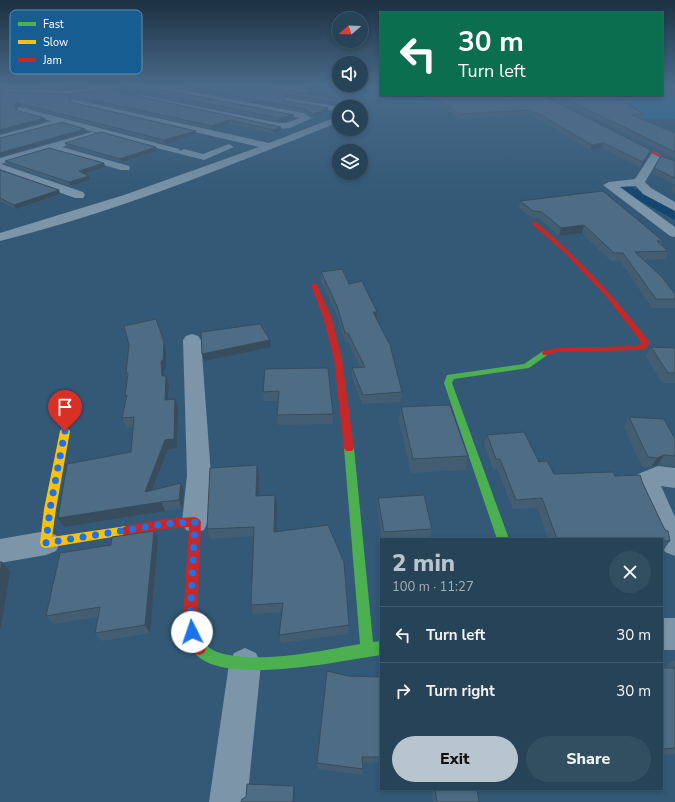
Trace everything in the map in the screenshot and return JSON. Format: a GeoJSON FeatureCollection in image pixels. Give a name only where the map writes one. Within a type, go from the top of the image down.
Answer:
{"type":"FeatureCollection","features":[{"type":"Feature","properties":{"kind":"street"},"geometry":{"type":"LineString","coordinates":[[3,135],[55,123]]}},
{"type":"Feature","properties":{"kind":"street"},"geometry":{"type":"LineString","coordinates":[[67,123],[204,157],[238,144]]}},
{"type":"Feature","properties":{"kind":"street"},"geometry":{"type":"LineString","coordinates":[[82,127],[94,123]]}},
{"type":"Feature","properties":{"kind":"street"},"geometry":{"type":"LineString","coordinates":[[171,123],[269,146]]}},
{"type":"Feature","properties":{"kind":"street"},"geometry":{"type":"LineString","coordinates":[[266,123],[278,126],[293,124],[320,127]]}},
{"type":"Feature","properties":{"kind":"street"},"geometry":{"type":"LineString","coordinates":[[311,123],[320,127]]}},
{"type":"Feature","properties":{"kind":"street"},"geometry":{"type":"LineString","coordinates":[[0,238],[108,205],[247,156],[328,123]]}},
{"type":"Feature","properties":{"kind":"street"},"geometry":{"type":"LineString","coordinates":[[0,161],[100,132]]}},
{"type":"Feature","properties":{"kind":"street"},"geometry":{"type":"LineString","coordinates":[[617,134],[675,164]]}},
{"type":"Feature","properties":{"kind":"street"},"geometry":{"type":"LineString","coordinates":[[52,147],[125,168]]}},
{"type":"Feature","properties":{"kind":"street"},"geometry":{"type":"LineString","coordinates":[[223,150],[247,156]]}},
{"type":"Feature","properties":{"kind":"street"},"geometry":{"type":"LineString","coordinates":[[640,182],[656,155]]}},
{"type":"Feature","properties":{"kind":"street"},"geometry":{"type":"LineString","coordinates":[[0,168],[79,195]]}},
{"type":"Feature","properties":{"kind":"street"},"geometry":{"type":"LineString","coordinates":[[640,182],[617,183],[609,185],[609,187],[626,197],[675,233]]}},
{"type":"Feature","properties":{"kind":"street"},"geometry":{"type":"LineString","coordinates":[[640,182],[647,191],[675,207]]}},
{"type":"Feature","properties":{"kind":"street"},"geometry":{"type":"LineString","coordinates":[[503,538],[448,380],[461,374],[526,366],[550,351],[567,348],[637,348],[642,347],[646,343],[608,295],[568,253],[534,223]]}},
{"type":"Feature","properties":{"kind":"street"},"geometry":{"type":"LineString","coordinates":[[314,285],[327,316],[338,359],[351,466],[367,648]]}},
{"type":"Feature","properties":{"kind":"street"},"geometry":{"type":"LineString","coordinates":[[192,340],[199,475],[190,621],[192,632],[203,653],[213,659],[245,664],[279,662],[367,648],[380,648]]}},
{"type":"Feature","properties":{"kind":"street"},"geometry":{"type":"LineString","coordinates":[[46,543],[50,509],[65,431]]}},
{"type":"Feature","properties":{"kind":"street"},"geometry":{"type":"LineString","coordinates":[[675,478],[658,476],[647,481],[650,493],[675,544]]}},
{"type":"Feature","properties":{"kind":"street"},"geometry":{"type":"LineString","coordinates":[[0,551],[164,524],[195,522]]}},
{"type":"Feature","properties":{"kind":"street"},"geometry":{"type":"LineString","coordinates":[[663,634],[675,634]]}},
{"type":"Feature","properties":{"kind":"street"},"geometry":{"type":"LineString","coordinates":[[225,802],[245,664]]}},
{"type":"Feature","properties":{"kind":"building"},"geometry":{"type":"Polygon","coordinates":[[[0,123],[25,123],[0,130],[0,123]]]}},
{"type":"Feature","properties":{"kind":"building"},"geometry":{"type":"Polygon","coordinates":[[[56,123],[67,123],[85,129],[0,153],[0,138],[56,123]]]}},
{"type":"Feature","properties":{"kind":"building"},"geometry":{"type":"Polygon","coordinates":[[[99,123],[163,123],[196,131],[164,140],[99,123]]]}},
{"type":"Feature","properties":{"kind":"building"},"geometry":{"type":"Polygon","coordinates":[[[200,123],[219,123],[212,126],[200,123]]]}},
{"type":"Feature","properties":{"kind":"building"},"geometry":{"type":"Polygon","coordinates":[[[244,123],[264,123],[281,127],[274,130],[244,123]]]}},
{"type":"Feature","properties":{"kind":"building"},"geometry":{"type":"Polygon","coordinates":[[[556,123],[598,123],[651,150],[643,162],[603,143],[592,145],[556,123]]]}},
{"type":"Feature","properties":{"kind":"building"},"geometry":{"type":"Polygon","coordinates":[[[616,123],[652,123],[675,133],[675,152],[616,123]]]}},
{"type":"Feature","properties":{"kind":"building"},"geometry":{"type":"Polygon","coordinates":[[[101,132],[156,147],[120,159],[65,143],[101,132]]]}},
{"type":"Feature","properties":{"kind":"building"},"geometry":{"type":"Polygon","coordinates":[[[49,148],[104,163],[79,171],[89,176],[69,182],[5,161],[49,148]]]}},
{"type":"Feature","properties":{"kind":"building"},"geometry":{"type":"Polygon","coordinates":[[[661,156],[675,161],[675,178],[654,168],[661,156]]]}},
{"type":"Feature","properties":{"kind":"building"},"geometry":{"type":"Polygon","coordinates":[[[0,170],[59,190],[14,205],[0,198],[0,170]]]}},
{"type":"Feature","properties":{"kind":"building"},"geometry":{"type":"Polygon","coordinates":[[[603,191],[663,241],[657,241],[668,251],[635,252],[662,277],[675,294],[675,299],[656,299],[623,253],[614,253],[584,225],[561,228],[542,212],[533,211],[520,201],[603,191]]]}},
{"type":"Feature","properties":{"kind":"building"},"geometry":{"type":"Polygon","coordinates":[[[342,269],[349,284],[362,281],[377,312],[373,312],[390,345],[402,392],[363,395],[352,368],[365,367],[348,333],[345,333],[337,306],[321,272],[342,269]]]}},
{"type":"Feature","properties":{"kind":"building"},"geometry":{"type":"Polygon","coordinates":[[[156,319],[164,342],[163,360],[161,361],[162,376],[166,376],[165,400],[175,399],[174,439],[165,440],[145,492],[181,483],[179,500],[58,518],[67,464],[131,452],[134,417],[122,418],[127,395],[125,396],[129,345],[124,326],[156,319]]]}},
{"type":"Feature","properties":{"kind":"building"},"geometry":{"type":"Polygon","coordinates":[[[260,324],[270,340],[202,354],[201,332],[260,324]]]}},
{"type":"Feature","properties":{"kind":"building"},"geometry":{"type":"Polygon","coordinates":[[[651,347],[675,348],[675,373],[668,373],[651,347]]]}},
{"type":"Feature","properties":{"kind":"building"},"geometry":{"type":"Polygon","coordinates":[[[328,368],[333,414],[277,415],[279,391],[263,392],[265,369],[328,368]]]}},
{"type":"Feature","properties":{"kind":"building"},"geometry":{"type":"Polygon","coordinates":[[[450,405],[468,456],[413,459],[401,407],[450,405]]]}},
{"type":"Feature","properties":{"kind":"building"},"geometry":{"type":"Polygon","coordinates":[[[629,417],[664,419],[675,439],[675,456],[664,455],[657,458],[648,457],[629,417]]]}},
{"type":"Feature","properties":{"kind":"building"},"geometry":{"type":"Polygon","coordinates":[[[524,432],[539,462],[547,461],[554,474],[613,472],[615,476],[640,475],[665,530],[668,531],[670,541],[663,541],[663,538],[557,538],[542,498],[516,500],[500,459],[496,459],[487,435],[524,432]]]}},
{"type":"Feature","properties":{"kind":"building"},"geometry":{"type":"Polygon","coordinates":[[[257,465],[256,496],[275,495],[274,532],[328,525],[344,562],[349,625],[279,635],[283,603],[251,605],[254,527],[207,529],[210,468],[257,465]]]}},
{"type":"Feature","properties":{"kind":"building"},"geometry":{"type":"Polygon","coordinates":[[[424,495],[432,529],[384,532],[378,498],[424,495]]]}},
{"type":"Feature","properties":{"kind":"building"},"geometry":{"type":"Polygon","coordinates":[[[154,531],[145,625],[95,633],[100,607],[46,616],[60,553],[111,545],[112,537],[154,531]]]}},
{"type":"Feature","properties":{"kind":"building"},"geometry":{"type":"Polygon","coordinates":[[[0,562],[2,562],[0,575],[0,562]]]}},
{"type":"Feature","properties":{"kind":"building"},"geometry":{"type":"Polygon","coordinates":[[[663,668],[675,668],[675,748],[663,749],[663,668]]]}},
{"type":"Feature","properties":{"kind":"building"},"geometry":{"type":"Polygon","coordinates":[[[327,671],[348,676],[380,677],[380,757],[362,757],[363,769],[317,763],[327,671]]]}},
{"type":"Feature","properties":{"kind":"building"},"geometry":{"type":"Polygon","coordinates":[[[247,784],[294,786],[293,802],[241,802],[242,799],[246,797],[247,784]]]}},
{"type":"Feature","properties":{"kind":"building"},"geometry":{"type":"Polygon","coordinates":[[[435,790],[477,790],[479,802],[437,802],[435,790]]]}},
{"type":"Feature","properties":{"kind":"waterway"},"geometry":{"type":"LineString","coordinates":[[622,186],[667,210],[675,216]]}},
{"type":"Feature","properties":{"kind":"traffic: fast"},"geometry":{"type":"LineString","coordinates":[[503,538],[448,383],[450,377],[526,366],[546,353]]}},
{"type":"Feature","properties":{"kind":"traffic: fast"},"geometry":{"type":"LineString","coordinates":[[349,448],[367,648]]}},
{"type":"Feature","properties":{"kind":"traffic: fast"},"geometry":{"type":"LineString","coordinates":[[199,648],[213,658],[233,662],[258,664],[285,662],[380,648]]}},
{"type":"Feature","properties":{"kind":"traffic: slow"},"geometry":{"type":"LineString","coordinates":[[65,431],[50,509],[46,543],[126,531]]}},
{"type":"Feature","properties":{"kind":"traffic: jam"},"geometry":{"type":"LineString","coordinates":[[625,138],[675,164]]}},
{"type":"Feature","properties":{"kind":"traffic: jam"},"geometry":{"type":"LineString","coordinates":[[534,223],[568,253],[608,295],[646,343],[642,347],[637,348],[557,350],[546,353]]}},
{"type":"Feature","properties":{"kind":"traffic: jam"},"geometry":{"type":"LineString","coordinates":[[314,285],[327,316],[338,359],[349,448]]}},
{"type":"Feature","properties":{"kind":"traffic: jam"},"geometry":{"type":"LineString","coordinates":[[126,531],[165,524],[195,522],[190,621],[194,638],[199,648]]}},
{"type":"Feature","properties":{"kind":"route"},"geometry":{"type":"LineString","coordinates":[[65,431],[50,509],[46,543],[95,537],[164,524],[195,522],[190,621],[192,632]]}}]}
